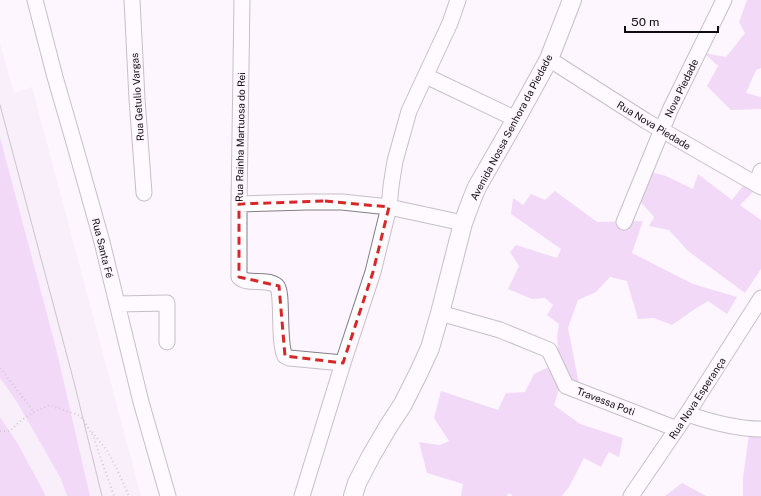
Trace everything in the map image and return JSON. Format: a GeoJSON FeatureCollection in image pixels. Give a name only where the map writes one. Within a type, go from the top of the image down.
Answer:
{"type":"FeatureCollection","features":[{"type":"Feature","properties":{"kind":"street","name":"Rua Santa Fé"},"geometry":{"type":"LineString","coordinates":[[35,0],[55,77],[76,146],[102,242],[141,402],[168,496]]}},
{"type":"Feature","properties":{"kind":"street","name":"Rua Getulio Vargas"},"geometry":{"type":"LineString","coordinates":[[132,0],[144,193]]}},
{"type":"Feature","properties":{"kind":"street","name":"Rua Rainha Martuosa do Rei"},"geometry":{"type":"LineString","coordinates":[[242,0],[239,277],[243,280],[267,282],[276,285],[279,288],[283,352],[285,356],[289,358],[343,363]]}},
{"type":"Feature","properties":{"kind":"street"},"geometry":{"type":"LineString","coordinates":[[302,496],[373,272],[389,207],[395,161],[401,137],[410,110],[450,23],[458,0]]}},
{"type":"Feature","properties":{"kind":"street","name":"Avenida Nossa Senhora da Piedade"},"geometry":{"type":"LineString","coordinates":[[353,496],[357,483],[371,456],[403,404],[430,348],[463,223],[477,187],[549,59],[572,0]]}},
{"type":"Feature","properties":{"kind":"street","name":"Nova Piedade"},"geometry":{"type":"LineString","coordinates":[[624,222],[670,110],[724,0]]}},
{"type":"Feature","properties":{"kind":"street","name":"Rua Nova Piedade"},"geometry":{"type":"LineString","coordinates":[[549,59],[662,131],[759,181]]}},
{"type":"Feature","properties":{"kind":"street"},"geometry":{"type":"LineString","coordinates":[[426,76],[516,119]]}},
{"type":"Feature","properties":{"kind":"street"},"geometry":{"type":"LineString","coordinates":[[239,204],[336,202],[389,207],[463,223]]}},
{"type":"Feature","properties":{"kind":"street","name":"Rua Nova Esperança"},"geometry":{"type":"LineString","coordinates":[[631,496],[687,414],[761,298]]}},
{"type":"Feature","properties":{"kind":"street"},"geometry":{"type":"LineString","coordinates":[[117,304],[167,304],[167,342]]}},
{"type":"Feature","properties":{"kind":"street","name":"Travessa Poti"},"geometry":{"type":"LineString","coordinates":[[440,313],[500,330],[549,350],[566,386],[677,429]]}},
{"type":"Feature","properties":{"kind":"street"},"geometry":{"type":"LineString","coordinates":[[687,414],[709,421],[740,427],[761,429]]}},
{"type":"Feature","properties":{"kind":"path"},"geometry":{"type":"LineString","coordinates":[[0,368],[34,412]]}},
{"type":"Feature","properties":{"kind":"path"},"geometry":{"type":"LineString","coordinates":[[0,431],[10,431],[19,422],[34,412],[49,405],[78,415],[83,419],[93,436],[114,496]]}},
{"type":"Feature","properties":{"kind":"path"},"geometry":{"type":"LineString","coordinates":[[86,425],[106,449],[129,496]]}},
{"type":"Feature","properties":{"kind":"highlighted area"},"geometry":{"type":"Polygon","coordinates":[[[325,201],[389,207],[373,272],[343,363],[285,356],[279,286],[239,277],[239,204],[325,201]]]}},
{"type":"Feature","properties":{"kind":"shaded area"},"geometry":{"type":"Polygon","coordinates":[[[747,0],[761,0],[761,68],[756,70],[746,93],[761,97],[761,109],[731,110],[707,86],[718,66],[704,53],[726,57],[745,33],[739,22],[747,0]]]}},
{"type":"Feature","properties":{"kind":"shaded area"},"geometry":{"type":"Polygon","coordinates":[[[0,43],[14,93],[32,87],[141,496],[90,496],[56,348],[0,137],[0,43]]]}},
{"type":"Feature","properties":{"kind":"shaded area"},"geometry":{"type":"Polygon","coordinates":[[[0,137],[56,348],[90,496],[67,496],[61,479],[17,402],[0,378],[0,137]]]}},
{"type":"Feature","properties":{"kind":"shaded area"},"geometry":{"type":"Polygon","coordinates":[[[650,172],[666,176],[693,189],[698,174],[732,200],[743,186],[754,191],[740,205],[761,220],[761,269],[745,293],[688,251],[669,230],[649,226],[654,217],[638,199],[650,172]]]}},
{"type":"Feature","properties":{"kind":"shaded area"},"geometry":{"type":"Polygon","coordinates":[[[555,191],[597,222],[643,221],[632,253],[693,284],[737,297],[727,314],[708,301],[672,325],[654,318],[638,319],[627,281],[610,277],[596,292],[578,300],[568,328],[579,384],[570,382],[559,360],[557,337],[559,324],[547,315],[553,305],[545,298],[532,299],[508,289],[519,266],[510,252],[516,245],[557,258],[561,249],[511,214],[513,198],[523,205],[531,194],[545,200],[555,191]]]}},
{"type":"Feature","properties":{"kind":"shaded area"},"geometry":{"type":"Polygon","coordinates":[[[551,366],[560,386],[554,405],[580,424],[623,438],[619,457],[609,452],[601,467],[584,458],[569,487],[562,496],[513,496],[509,493],[507,496],[461,496],[463,484],[427,473],[419,442],[440,445],[449,441],[434,418],[441,391],[498,410],[506,393],[525,392],[534,374],[551,366]]]}},
{"type":"Feature","properties":{"kind":"shaded area"},"geometry":{"type":"Polygon","coordinates":[[[0,378],[17,402],[61,479],[67,496],[46,496],[18,444],[0,417],[0,378]]]}},
{"type":"Feature","properties":{"kind":"shaded area"},"geometry":{"type":"Polygon","coordinates":[[[0,417],[18,444],[46,496],[0,496],[0,417]]]}},
{"type":"Feature","properties":{"kind":"shaded area"},"geometry":{"type":"Polygon","coordinates":[[[749,434],[761,434],[761,496],[743,496],[743,478],[749,434]]]}},
{"type":"Feature","properties":{"kind":"shaded area"},"geometry":{"type":"Polygon","coordinates":[[[682,483],[706,496],[665,496],[682,483]]]}},
{"type":"Feature","properties":{"kind":"tram line"},"geometry":{"type":"LineString","coordinates":[[0,105],[74,382],[102,496]]}}]}
